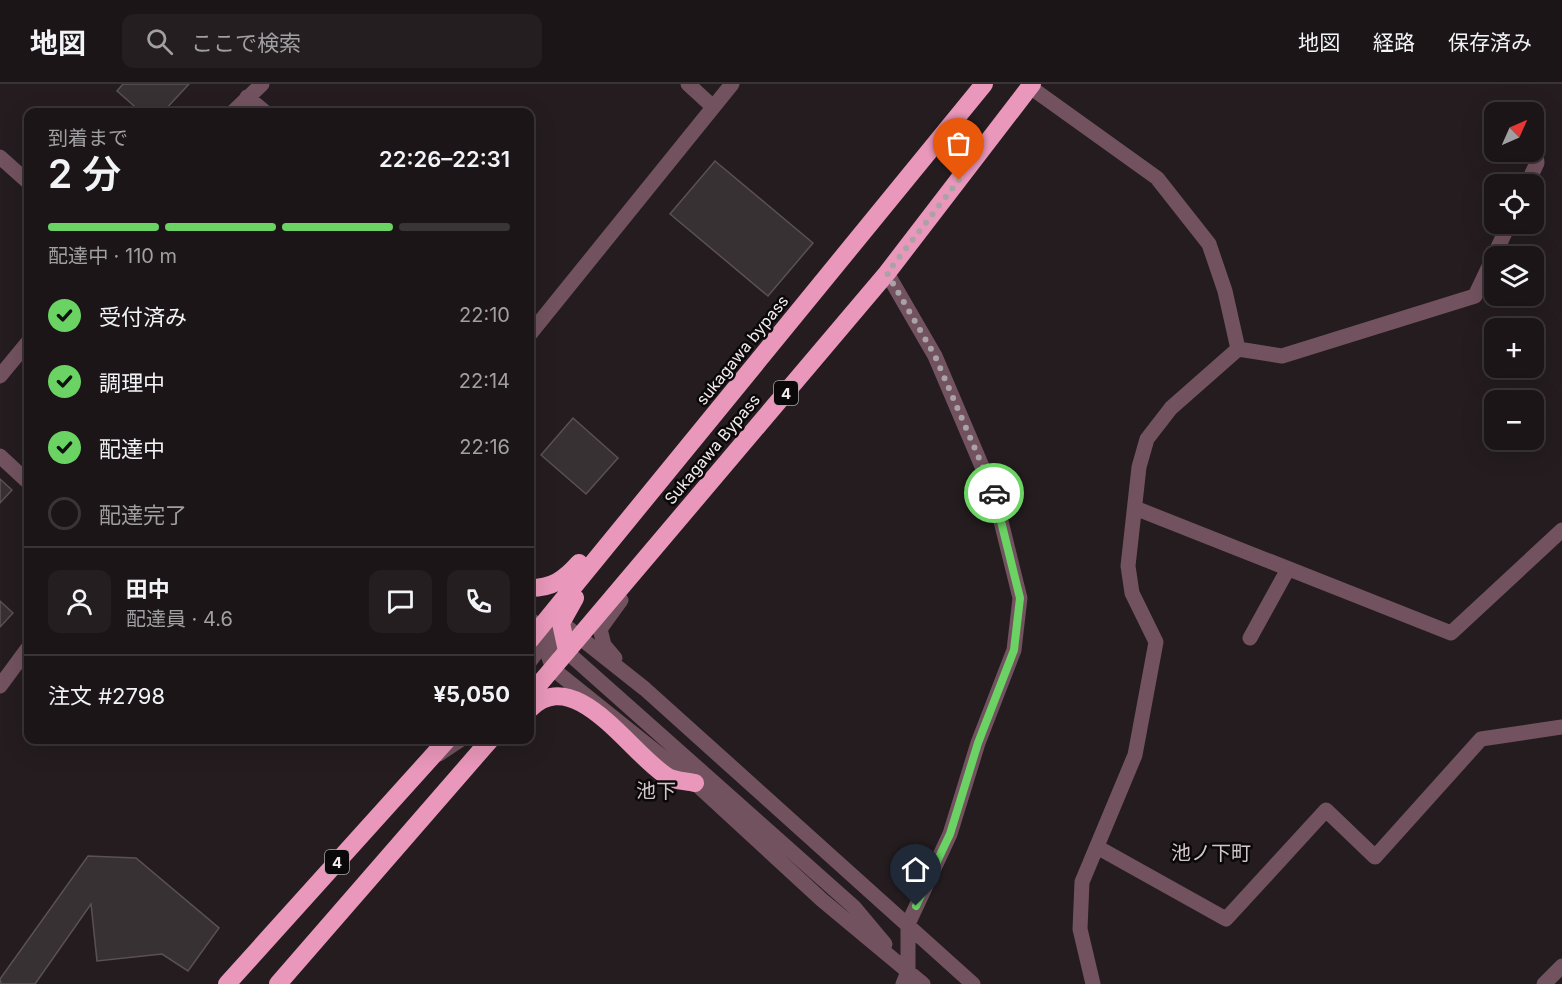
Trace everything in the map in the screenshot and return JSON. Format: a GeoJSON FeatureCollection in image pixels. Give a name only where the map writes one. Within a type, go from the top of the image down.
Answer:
{"type":"FeatureCollection","features":[{"type":"Feature","properties":{"kind":"highway","name":"sukagawa bypass"},"geometry":{"type":"LineString","coordinates":[[542,633],[645,499],[984,84]]}},
{"type":"Feature","properties":{"kind":"highway","name":"Sukagawa Bypass"},"geometry":{"type":"LineString","coordinates":[[534,690],[887,273],[1031,86]]}},
{"type":"Feature","properties":{"kind":"highway"},"geometry":{"type":"LineString","coordinates":[[534,588],[548,588],[565,579],[645,499]]}},
{"type":"Feature","properties":{"kind":"highway"},"geometry":{"type":"LineString","coordinates":[[542,633],[567,651]]}},
{"type":"Feature","properties":{"kind":"highway"},"geometry":{"type":"LineString","coordinates":[[534,706],[551,695],[567,696],[592,709],[669,777],[695,783]]}},
{"type":"Feature","properties":{"kind":"highway","name":"4"},"geometry":{"type":"LineString","coordinates":[[227,984],[443,744]]}},
{"type":"Feature","properties":{"kind":"highway","name":"4"},"geometry":{"type":"LineString","coordinates":[[278,984],[486,744]]}},
{"type":"Feature","properties":{"kind":"highway"},"geometry":{"type":"LineString","coordinates":[[447,787],[494,744]]}},
{"type":"Feature","properties":{"kind":"street"},"geometry":{"type":"LineString","coordinates":[[237,108],[262,84]]}},
{"type":"Feature","properties":{"kind":"street"},"geometry":{"type":"LineString","coordinates":[[688,84],[712,106]]}},
{"type":"Feature","properties":{"kind":"street"},"geometry":{"type":"LineString","coordinates":[[534,329],[732,84]]}},
{"type":"Feature","properties":{"kind":"street"},"geometry":{"type":"LineString","coordinates":[[1031,86],[1157,178],[1209,244],[1225,291],[1238,349]]}},
{"type":"Feature","properties":{"kind":"street"},"geometry":{"type":"LineString","coordinates":[[247,97],[260,108]]}},
{"type":"Feature","properties":{"kind":"street"},"geometry":{"type":"LineString","coordinates":[[0,157],[24,178]]}},
{"type":"Feature","properties":{"kind":"street"},"geometry":{"type":"LineString","coordinates":[[1238,349],[1282,356],[1475,296],[1504,234]]}},
{"type":"Feature","properties":{"kind":"street"},"geometry":{"type":"LineString","coordinates":[[887,273],[935,356],[995,497],[1020,598],[1014,650],[978,743],[950,834],[908,924],[905,978]]}},
{"type":"Feature","properties":{"kind":"street"},"geometry":{"type":"LineString","coordinates":[[0,376],[24,347]]}},
{"type":"Feature","properties":{"kind":"street"},"geometry":{"type":"LineString","coordinates":[[1094,984],[1080,929],[1082,882],[1135,754],[1156,642],[1132,593],[1128,566],[1139,467],[1147,439],[1171,408],[1238,349]]}},
{"type":"Feature","properties":{"kind":"street"},"geometry":{"type":"LineString","coordinates":[[0,456],[24,478]]}},
{"type":"Feature","properties":{"kind":"street"},"geometry":{"type":"LineString","coordinates":[[1135,508],[1451,633],[1562,530]]}},
{"type":"Feature","properties":{"kind":"street"},"geometry":{"type":"LineString","coordinates":[[645,689],[604,645],[600,629],[612,610],[632,588],[661,540]]}},
{"type":"Feature","properties":{"kind":"street"},"geometry":{"type":"LineString","coordinates":[[1250,638],[1288,569]]}},
{"type":"Feature","properties":{"kind":"street"},"geometry":{"type":"LineString","coordinates":[[542,633],[568,628],[645,689],[973,984]]}},
{"type":"Feature","properties":{"kind":"street"},"geometry":{"type":"LineString","coordinates":[[534,652],[542,633]]}},
{"type":"Feature","properties":{"kind":"street"},"geometry":{"type":"LineString","coordinates":[[542,633],[553,669],[695,783],[905,978],[923,984]]}},
{"type":"Feature","properties":{"kind":"street"},"geometry":{"type":"LineString","coordinates":[[567,651],[854,907],[905,978]]}},
{"type":"Feature","properties":{"kind":"street"},"geometry":{"type":"LineString","coordinates":[[0,686],[24,653]]}},
{"type":"Feature","properties":{"kind":"street"},"geometry":{"type":"LineString","coordinates":[[1097,847],[1226,919],[1326,810],[1375,857],[1481,739],[1562,727]]}},
{"type":"Feature","properties":{"kind":"street"},"geometry":{"type":"LineString","coordinates":[[424,765],[433,744]]}},
{"type":"Feature","properties":{"kind":"street"},"geometry":{"type":"LineString","coordinates":[[424,765],[454,744]]}},
{"type":"Feature","properties":{"kind":"street"},"geometry":{"type":"LineString","coordinates":[[1544,984],[1562,966]]}},
{"type":"Feature","properties":{"kind":"building"},"geometry":{"type":"Polygon","coordinates":[[[123,84],[189,84],[167,108],[136,108],[117,91],[123,84]]]}},
{"type":"Feature","properties":{"kind":"building"},"geometry":{"type":"Polygon","coordinates":[[[715,161],[813,243],[768,296],[670,214],[715,161]]]}},
{"type":"Feature","properties":{"kind":"building"},"geometry":{"type":"Polygon","coordinates":[[[573,418],[618,458],[586,494],[541,455],[573,418]]]}},
{"type":"Feature","properties":{"kind":"building"},"geometry":{"type":"Polygon","coordinates":[[[0,479],[12,490],[0,503],[0,479]]]}},
{"type":"Feature","properties":{"kind":"building"},"geometry":{"type":"Polygon","coordinates":[[[0,601],[13,613],[0,627],[0,601]]]}},
{"type":"Feature","properties":{"kind":"building"},"geometry":{"type":"Polygon","coordinates":[[[88,856],[136,858],[219,928],[188,971],[162,954],[97,961],[91,904],[35,984],[1,984],[0,979],[88,856]]]}},
{"type":"Feature","properties":{"kind":"way so far"},"geometry":{"type":"LineString","coordinates":[[959,180],[887,273],[935,356],[994,493]]}},
{"type":"Feature","properties":{"kind":"district","name":"池下"},"geometry":{"type":"Point","coordinates":[656,791]}},
{"type":"Feature","properties":{"kind":"district","name":"池ノ下町"},"geometry":{"type":"Point","coordinates":[1211,853]}},
{"type":"Feature","properties":{"kind":"route"},"geometry":{"type":"LineString","coordinates":[[916,906],[950,834],[978,743],[1014,650],[1020,598],[994,493]]}}]}
